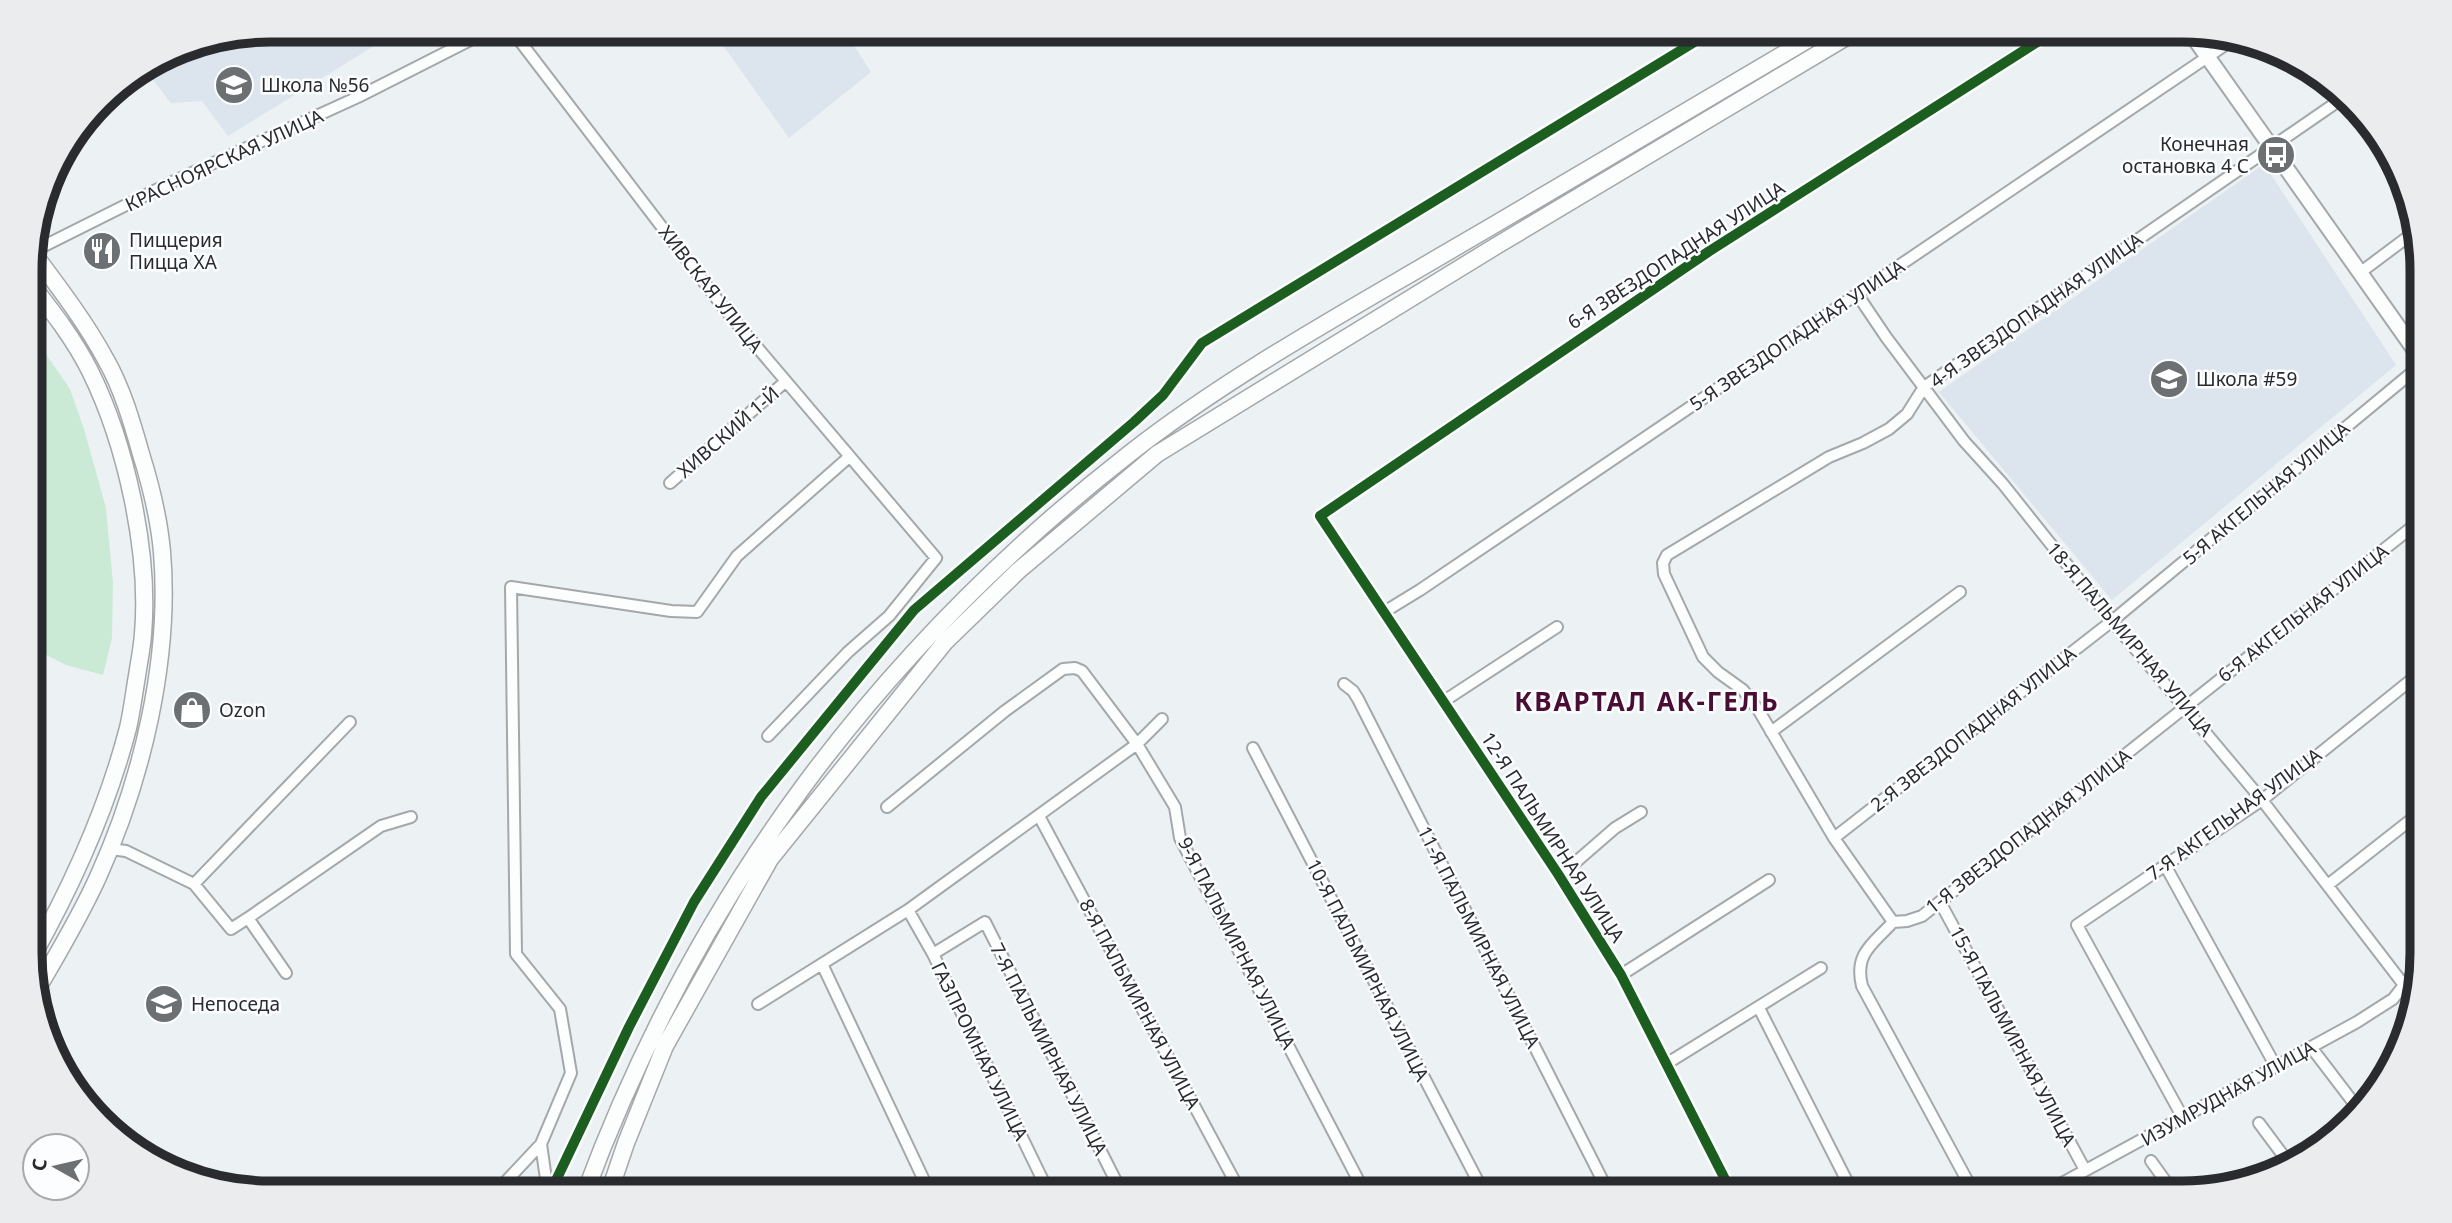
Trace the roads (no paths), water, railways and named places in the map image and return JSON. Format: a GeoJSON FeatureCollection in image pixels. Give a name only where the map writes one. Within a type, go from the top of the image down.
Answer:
{"type":"FeatureCollection","features":[{"type":"Feature","properties":{"kind":"main road"},"geometry":{"type":"LineString","coordinates":[[590,1181],[625,1093],[671,999],[701,943],[771,830],[811,774],[891,676],[951,611],[1006,558],[1121,460],[1223,387],[1805,42]]}},
{"type":"Feature","properties":{"kind":"main road"},"geometry":{"type":"LineString","coordinates":[[613,1181],[666,1046],[771,859],[945,642],[1018,571],[1157,454],[1496,246],[1838,42]]}},
{"type":"Feature","properties":{"kind":"main road"},"geometry":{"type":"LineString","coordinates":[[42,265],[107,361],[133,425],[151,488],[162,550],[163,579],[157,673],[145,745],[110,849],[89,896],[44,977]]}},
{"type":"Feature","properties":{"kind":"main road"},"geometry":{"type":"LineString","coordinates":[[42,298],[72,339],[90,371],[122,459],[136,517],[143,578],[144,634],[128,727],[102,807],[75,877],[42,938]]}},
{"type":"Feature","properties":{"kind":"main road"},"geometry":{"type":"LineString","coordinates":[[53,312],[67,300]]}},
{"type":"Feature","properties":{"kind":"main road"},"geometry":{"type":"LineString","coordinates":[[90,371],[107,361]]}},
{"type":"Feature","properties":{"kind":"street","name":"КРАСНОЯРСКАЯ УЛИЦА"},"geometry":{"type":"LineString","coordinates":[[43,245],[172,182],[358,97],[466,42]]}},
{"type":"Feature","properties":{"kind":"street","name":"ХИВСКАЯ УЛИЦА"},"geometry":{"type":"LineString","coordinates":[[522,42],[723,307],[936,558],[889,616],[848,652],[768,736]]}},
{"type":"Feature","properties":{"kind":"street"},"geometry":{"type":"LineString","coordinates":[[555,1181],[629,1027],[694,902],[761,797],[914,610],[1134,422],[1163,395],[1202,342],[1694,42]]}},
{"type":"Feature","properties":{"kind":"street","name":"6-Я ЗВЕЗДОПАДНАЯ УЛИЦА"},"geometry":{"type":"LineString","coordinates":[[1320,516],[1708,252],[2037,42]]}},
{"type":"Feature","properties":{"kind":"street"},"geometry":{"type":"LineString","coordinates":[[2198,43],[2410,343]]}},
{"type":"Feature","properties":{"kind":"street","name":"5-Я ЗВЕЗДОПАДНАЯ УЛИЦА"},"geometry":{"type":"LineString","coordinates":[[1384,612],[2224,46]]}},
{"type":"Feature","properties":{"kind":"street","name":"4-Я ЗВЕЗДОПАДНАЯ УЛИЦА"},"geometry":{"type":"LineString","coordinates":[[1771,732],[1742,690],[1703,657],[1664,574],[1663,563],[1667,555],[1829,457],[1889,429],[1907,414],[1924,387],[2336,103]]}},
{"type":"Feature","properties":{"kind":"street"},"geometry":{"type":"LineString","coordinates":[[2361,272],[2408,237]]}},
{"type":"Feature","properties":{"kind":"street","name":"18-Я ПАЛЬМИРНАЯ УЛИЦА"},"geometry":{"type":"LineString","coordinates":[[1857,294],[1964,441],[2003,484],[2112,621],[2262,800],[2404,985]]}},
{"type":"Feature","properties":{"kind":"street","name":"5-Я АКГЕЛЬНАЯ УЛИЦА"},"geometry":{"type":"LineString","coordinates":[[2112,621],[2410,375]]}},
{"type":"Feature","properties":{"kind":"street","name":"ХИВСКИЙ 1-Й"},"geometry":{"type":"LineString","coordinates":[[670,483],[786,382]]}},
{"type":"Feature","properties":{"kind":"street"},"geometry":{"type":"LineString","coordinates":[[506,1181],[541,1144],[571,1073],[560,1009],[516,954],[512,587],[671,611],[697,612],[737,556],[849,457]]}},
{"type":"Feature","properties":{"kind":"street","name":"12-Я ПАЛЬМИРНАЯ УЛИЦА"},"geometry":{"type":"LineString","coordinates":[[1320,516],[1558,874],[1621,975],[1726,1181]]}},
{"type":"Feature","properties":{"kind":"street","name":"6-Я АКГЕЛЬНАЯ УЛИЦА"},"geometry":{"type":"LineString","coordinates":[[2185,706],[2410,529]]}},
{"type":"Feature","properties":{"kind":"street"},"geometry":{"type":"LineString","coordinates":[[1960,592],[1771,732],[1834,838],[1893,922],[1861,957],[1858,972],[1862,986],[1968,1181]]}},
{"type":"Feature","properties":{"kind":"street","name":"2-Я ЗВЕЗДОПАДНАЯ УЛИЦА"},"geometry":{"type":"LineString","coordinates":[[1834,838],[2112,621]]}},
{"type":"Feature","properties":{"kind":"street"},"geometry":{"type":"LineString","coordinates":[[1444,701],[1557,627]]}},
{"type":"Feature","properties":{"kind":"street","name":"9-Я ПАЛЬМИРНАЯ УЛИЦА"},"geometry":{"type":"LineString","coordinates":[[887,807],[1005,711],[1063,669],[1074,668],[1082,671],[1137,744],[1175,807],[1180,838],[1360,1181]]}},
{"type":"Feature","properties":{"kind":"street","name":"7-Я АКГЕЛЬНАЯ УЛИЦА"},"geometry":{"type":"LineString","coordinates":[[2183,1118],[2077,925],[2262,800],[2410,681]]}},
{"type":"Feature","properties":{"kind":"street","name":"11-Я ПАЛЬМИРНАЯ УЛИЦА"},"geometry":{"type":"LineString","coordinates":[[1344,684],[1358,699],[1603,1181]]}},
{"type":"Feature","properties":{"kind":"street","name":"1-Я ЗВЕЗДОПАДНАЯ УЛИЦА"},"geometry":{"type":"LineString","coordinates":[[1893,922],[1922,916],[2185,706]]}},
{"type":"Feature","properties":{"kind":"street"},"geometry":{"type":"LineString","coordinates":[[758,1004],[908,910],[1137,744],[1162,719]]}},
{"type":"Feature","properties":{"kind":"street"},"geometry":{"type":"LineString","coordinates":[[194,884],[350,722]]}},
{"type":"Feature","properties":{"kind":"street","name":"10-Я ПАЛЬМИРНАЯ УЛИЦА"},"geometry":{"type":"LineString","coordinates":[[1253,748],[1478,1181]]}},
{"type":"Feature","properties":{"kind":"street"},"geometry":{"type":"LineString","coordinates":[[1558,874],[1615,828],[1641,812]]}},
{"type":"Feature","properties":{"kind":"street","name":"8-Я ПАЛЬМИРНАЯ УЛИЦА"},"geometry":{"type":"LineString","coordinates":[[1039,816],[1235,1181]]}},
{"type":"Feature","properties":{"kind":"street"},"geometry":{"type":"LineString","coordinates":[[110,849],[126,851],[194,884],[231,929],[380,825],[411,817]]}},
{"type":"Feature","properties":{"kind":"street"},"geometry":{"type":"LineString","coordinates":[[2329,884],[2410,820]]}},
{"type":"Feature","properties":{"kind":"street"},"geometry":{"type":"LineString","coordinates":[[2165,865],[2276,1067]]}},
{"type":"Feature","properties":{"kind":"street"},"geometry":{"type":"LineString","coordinates":[[1621,975],[1769,880]]}},
{"type":"Feature","properties":{"kind":"street","name":"15-Я ПАЛЬМИРНАЯ УЛИЦА"},"geometry":{"type":"LineString","coordinates":[[1940,902],[2085,1171]]}},
{"type":"Feature","properties":{"kind":"street","name":"ГАЗПРОМНАЯ УЛИЦА"},"geometry":{"type":"LineString","coordinates":[[908,910],[933,954],[1043,1181]]}},
{"type":"Feature","properties":{"kind":"street"},"geometry":{"type":"LineString","coordinates":[[248,918],[286,973]]}},
{"type":"Feature","properties":{"kind":"street","name":"7-Я ПАЛЬМИРНАЯ УЛИЦА"},"geometry":{"type":"LineString","coordinates":[[933,954],[985,922],[1116,1181]]}},
{"type":"Feature","properties":{"kind":"street"},"geometry":{"type":"LineString","coordinates":[[822,964],[924,1181]]}},
{"type":"Feature","properties":{"kind":"street"},"geometry":{"type":"LineString","coordinates":[[1666,1064],[1821,968]]}},
{"type":"Feature","properties":{"kind":"street","name":"ИЗУМРУДНАЯ УЛИЦА"},"geometry":{"type":"LineString","coordinates":[[2067,1181],[2384,1005],[2393,999],[2408,980]]}},
{"type":"Feature","properties":{"kind":"street"},"geometry":{"type":"LineString","coordinates":[[1759,1008],[1847,1181]]}},
{"type":"Feature","properties":{"kind":"street"},"geometry":{"type":"LineString","coordinates":[[2312,1047],[2353,1103]]}},
{"type":"Feature","properties":{"kind":"street"},"geometry":{"type":"LineString","coordinates":[[2259,1124],[2284,1157]]}},
{"type":"Feature","properties":{"kind":"street"},"geometry":{"type":"LineString","coordinates":[[541,1144],[547,1181]]}},
{"type":"Feature","properties":{"kind":"street"},"geometry":{"type":"LineString","coordinates":[[2151,1161],[2165,1181]]}},
{"type":"Feature","properties":{"kind":"place","name":"Школа №56"},"geometry":{"type":"Point","coordinates":[234,85]}},
{"type":"Feature","properties":{"kind":"place","name":"Конечная остановка 4 С"},"geometry":{"type":"Point","coordinates":[2276,155]}},
{"type":"Feature","properties":{"kind":"place","name":"Пиццерия Пицца ХА"},"geometry":{"type":"Point","coordinates":[102,251]}},
{"type":"Feature","properties":{"kind":"place","name":"Школа #59"},"geometry":{"type":"Point","coordinates":[2169,379]}},
{"type":"Feature","properties":{"kind":"place","name":"Ozon"},"geometry":{"type":"Point","coordinates":[192,710]}},
{"type":"Feature","properties":{"kind":"place","name":"Непоседа"},"geometry":{"type":"Point","coordinates":[164,1004]}},
{"type":"Feature","properties":{"kind":"district","name":"КВАРТАЛ АК-ГЕЛЬ"},"geometry":{"type":"Point","coordinates":[1647,702]}}]}
